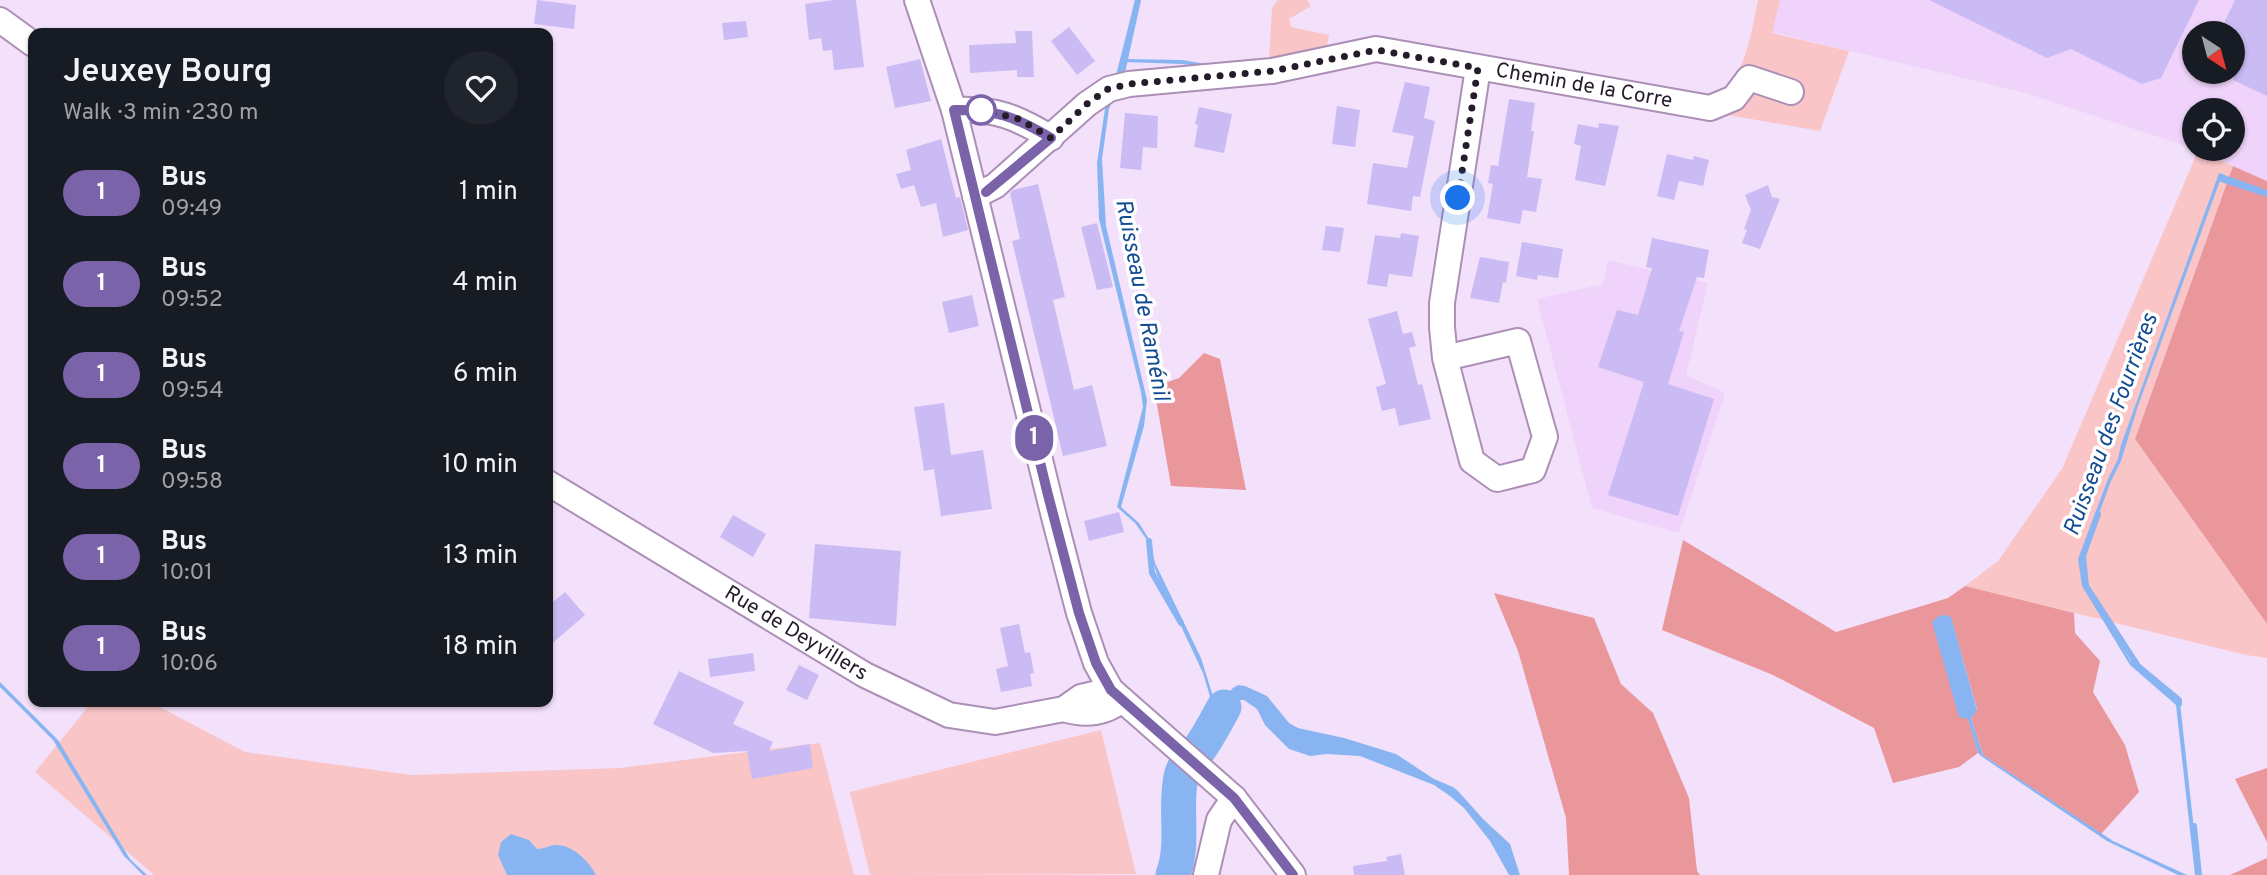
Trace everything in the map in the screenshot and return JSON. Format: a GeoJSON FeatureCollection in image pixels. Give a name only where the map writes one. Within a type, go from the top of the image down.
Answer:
{"type":"FeatureCollection","features":[{"type":"Feature","properties":{"kind":"street"},"geometry":{"type":"LineString","coordinates":[[917,0],[954,110],[1079,613],[1096,663],[1117,695],[1234,798],[1293,875]]}},
{"type":"Feature","properties":{"kind":"street"},"geometry":{"type":"LineString","coordinates":[[0,20],[28,40]]}},
{"type":"Feature","properties":{"kind":"street","name":"Chemin de la Corre"},"geometry":{"type":"LineString","coordinates":[[975,196],[995,186],[1087,104],[1119,86],[1272,71],[1377,50],[1710,108],[1734,98],[1749,78],[1791,92]]}},
{"type":"Feature","properties":{"kind":"street"},"geometry":{"type":"LineString","coordinates":[[1445,358],[1518,341],[1545,437],[1533,470],[1497,479],[1472,461],[1445,358],[1442,303],[1478,68]]}},
{"type":"Feature","properties":{"kind":"street"},"geometry":{"type":"LineString","coordinates":[[954,110],[980,110],[1019,119],[1051,138]]}},
{"type":"Feature","properties":{"kind":"street","name":"Rue de Deyvillers"},"geometry":{"type":"LineString","coordinates":[[553,486],[865,674],[949,715],[995,722],[1064,709],[1076,713],[1100,713],[1110,710],[1117,695]]}},
{"type":"Feature","properties":{"kind":"street"},"geometry":{"type":"LineString","coordinates":[[1206,875],[1219,820],[1234,798]]}},
{"type":"Feature","properties":{"kind":"shaded area"},"geometry":{"type":"Polygon","coordinates":[[[1278,0],[1307,0],[1311,6],[1289,19],[1291,27],[1329,35],[1326,52],[1357,44],[1401,45],[1687,99],[1715,97],[1725,91],[1733,81],[1745,55],[1758,0],[1780,0],[1772,33],[1849,51],[1820,131],[1373,54],[1325,52],[1269,60],[1272,8],[1278,0]]]}},
{"type":"Feature","properties":{"kind":"shaded area"},"geometry":{"type":"Polygon","coordinates":[[[1780,0],[2267,0],[2267,181],[2222,161],[2245,161],[2245,98],[2182,98],[2182,145],[2026,93],[1772,32],[1780,0]]]}},
{"type":"Feature","properties":{"kind":"shaded area"},"geometry":{"type":"Polygon","coordinates":[[[2194,161],[2221,161],[2233,166],[2135,439],[2267,624],[2267,658],[1965,586],[1998,561],[2062,469],[2194,161]]]}},
{"type":"Feature","properties":{"kind":"shaded area"},"geometry":{"type":"Polygon","coordinates":[[[2233,166],[2267,181],[2267,624],[2135,439],[2233,166]]]}},
{"type":"Feature","properties":{"kind":"shaded area"},"geometry":{"type":"Polygon","coordinates":[[[1608,260],[1708,283],[1686,375],[1725,393],[1679,533],[1592,508],[1537,299],[1603,284],[1608,260]]]}},
{"type":"Feature","properties":{"kind":"shaded area"},"geometry":{"type":"Polygon","coordinates":[[[1204,353],[1220,359],[1246,490],[1171,486],[1154,387],[1179,378],[1204,353]]]}},
{"type":"Feature","properties":{"kind":"shaded area"},"geometry":{"type":"Polygon","coordinates":[[[1683,540],[1836,632],[1948,598],[1965,586],[2074,613],[2075,633],[2100,661],[2093,692],[2125,745],[2139,792],[2101,834],[1983,755],[1971,718],[1977,709],[1951,618],[1939,616],[1978,753],[1959,767],[1893,783],[1874,728],[1773,675],[1662,630],[1683,540]]]}},
{"type":"Feature","properties":{"kind":"shaded area"},"geometry":{"type":"Polygon","coordinates":[[[1494,593],[1594,618],[1621,684],[1653,713],[1689,798],[1697,871],[1700,875],[1569,875],[1566,818],[1518,651],[1494,593]]]}},
{"type":"Feature","properties":{"kind":"shaded area"},"geometry":{"type":"Polygon","coordinates":[[[88,707],[160,707],[245,752],[411,775],[620,768],[820,743],[854,875],[154,875],[35,772],[88,707]]]}},
{"type":"Feature","properties":{"kind":"shaded area"},"geometry":{"type":"Polygon","coordinates":[[[1101,730],[1136,874],[870,875],[850,792],[1101,730]]]}},
{"type":"Feature","properties":{"kind":"shaded area"},"geometry":{"type":"Polygon","coordinates":[[[2267,768],[2267,842],[2235,779],[2267,768]]]}},
{"type":"Feature","properties":{"kind":"shaded area"},"geometry":{"type":"Polygon","coordinates":[[[2267,858],[2267,875],[2230,875],[2267,858]]]}},
{"type":"Feature","properties":{"kind":"water"},"geometry":{"type":"Polygon","coordinates":[[[1135,0],[1138,0],[1125,59],[1182,60],[1248,71],[1182,64],[1125,62],[1125,83],[1109,109],[1102,159],[1106,226],[1147,400],[1144,426],[1121,507],[1139,523],[1149,539],[1155,563],[1201,658],[1216,706],[1233,688],[1238,685],[1245,686],[1267,696],[1289,723],[1298,728],[1344,738],[1396,754],[1458,791],[1510,844],[1520,875],[1509,875],[1490,841],[1464,808],[1434,785],[1360,756],[1310,756],[1289,749],[1265,725],[1257,709],[1244,700],[1231,705],[1218,740],[1206,755],[1193,744],[1214,710],[1203,673],[1157,575],[1147,540],[1135,523],[1117,507],[1143,407],[1099,219],[1097,163],[1106,102],[1114,83],[1135,0]]]}},
{"type":"Feature","properties":{"kind":"water"},"geometry":{"type":"Polygon","coordinates":[[[2219,173],[2267,190],[2267,194],[2221,178],[2138,406],[2121,461],[2083,557],[2086,586],[2130,660],[2180,703],[2199,875],[2195,875],[2176,705],[2130,665],[2082,586],[2078,559],[2118,459],[2219,173]]]}},
{"type":"Feature","properties":{"kind":"water"},"geometry":{"type":"Polygon","coordinates":[[[1939,616],[1951,617],[1977,710],[1971,718],[1983,755],[2113,841],[2187,875],[2178,875],[2107,841],[1978,753],[1968,719],[1959,717],[1932,622],[1939,616]]]}},
{"type":"Feature","properties":{"kind":"water"},"geometry":{"type":"Polygon","coordinates":[[[0,682],[58,740],[130,859],[147,875],[143,875],[124,856],[53,740],[0,687],[0,682]]]}},
{"type":"Feature","properties":{"kind":"water"},"geometry":{"type":"Polygon","coordinates":[[[511,834],[529,840],[537,849],[555,845],[568,847],[589,864],[596,875],[507,875],[498,855],[501,842],[511,834]]]}},
{"type":"Feature","properties":{"kind":"building"},"geometry":{"type":"Polygon","coordinates":[[[537,0],[576,5],[574,29],[534,24],[537,0]]]}},
{"type":"Feature","properties":{"kind":"building"},"geometry":{"type":"Polygon","coordinates":[[[856,0],[864,67],[834,70],[832,50],[823,51],[821,38],[809,40],[805,4],[856,0]]]}},
{"type":"Feature","properties":{"kind":"building"},"geometry":{"type":"Polygon","coordinates":[[[1929,0],[2199,0],[2189,21],[2182,21],[2182,35],[2161,78],[2142,84],[2071,49],[2047,58],[1929,0]]]}},
{"type":"Feature","properties":{"kind":"building"},"geometry":{"type":"Polygon","coordinates":[[[2235,0],[2267,0],[2267,96],[2242,84],[2245,84],[2245,21],[2225,21],[2235,0]]]}},
{"type":"Feature","properties":{"kind":"building"},"geometry":{"type":"Polygon","coordinates":[[[746,21],[748,37],[724,40],[722,23],[746,21]]]}},
{"type":"Feature","properties":{"kind":"building"},"geometry":{"type":"Polygon","coordinates":[[[1069,27],[1095,61],[1077,75],[1051,41],[1069,27]]]}},
{"type":"Feature","properties":{"kind":"building"},"geometry":{"type":"Polygon","coordinates":[[[1015,31],[1032,31],[1034,77],[1017,77],[1017,70],[970,73],[969,45],[1016,43],[1015,31]]]}},
{"type":"Feature","properties":{"kind":"building"},"geometry":{"type":"Polygon","coordinates":[[[920,59],[931,101],[895,108],[886,67],[920,59]]]}},
{"type":"Feature","properties":{"kind":"building"},"geometry":{"type":"Polygon","coordinates":[[[1405,82],[1430,87],[1424,118],[1435,121],[1420,197],[1413,196],[1411,211],[1367,204],[1373,163],[1407,168],[1414,136],[1392,132],[1405,82]]]}},
{"type":"Feature","properties":{"kind":"building"},"geometry":{"type":"Polygon","coordinates":[[[1509,99],[1535,103],[1527,177],[1542,179],[1536,212],[1523,210],[1520,224],[1487,218],[1493,184],[1488,183],[1491,165],[1498,166],[1509,99]]]}},
{"type":"Feature","properties":{"kind":"building"},"geometry":{"type":"Polygon","coordinates":[[[1337,106],[1360,110],[1355,147],[1332,144],[1337,106]]]}},
{"type":"Feature","properties":{"kind":"building"},"geometry":{"type":"Polygon","coordinates":[[[1199,107],[1232,114],[1224,153],[1194,147],[1199,107]]]}},
{"type":"Feature","properties":{"kind":"building"},"geometry":{"type":"Polygon","coordinates":[[[1125,113],[1158,116],[1157,148],[1143,147],[1141,170],[1120,168],[1125,113]]]}},
{"type":"Feature","properties":{"kind":"building"},"geometry":{"type":"Polygon","coordinates":[[[1599,123],[1619,126],[1605,186],[1575,180],[1581,146],[1574,144],[1578,124],[1598,128],[1599,123]]]}},
{"type":"Feature","properties":{"kind":"building"},"geometry":{"type":"Polygon","coordinates":[[[941,139],[956,198],[960,197],[968,230],[943,237],[936,203],[921,207],[914,185],[901,189],[896,174],[911,170],[906,150],[941,139]]]}},
{"type":"Feature","properties":{"kind":"building"},"geometry":{"type":"Polygon","coordinates":[[[1667,154],[1693,160],[1694,156],[1709,160],[1703,186],[1679,181],[1674,200],[1657,196],[1667,154]]]}},
{"type":"Feature","properties":{"kind":"building"},"geometry":{"type":"Polygon","coordinates":[[[1038,184],[1065,297],[1053,300],[1074,390],[1092,385],[1107,446],[1063,456],[1012,241],[1020,239],[1010,193],[1038,184]]]}},
{"type":"Feature","properties":{"kind":"building"},"geometry":{"type":"Polygon","coordinates":[[[1768,185],[1772,197],[1780,199],[1760,249],[1742,243],[1751,210],[1745,195],[1768,185]]]}},
{"type":"Feature","properties":{"kind":"building"},"geometry":{"type":"Polygon","coordinates":[[[1097,223],[1113,287],[1097,290],[1081,227],[1097,223]]]}},
{"type":"Feature","properties":{"kind":"building"},"geometry":{"type":"Polygon","coordinates":[[[1326,226],[1344,228],[1340,252],[1322,250],[1326,226]]]}},
{"type":"Feature","properties":{"kind":"building"},"geometry":{"type":"Polygon","coordinates":[[[1401,233],[1419,236],[1412,277],[1389,274],[1387,287],[1367,284],[1375,235],[1400,238],[1401,233]]]}},
{"type":"Feature","properties":{"kind":"building"},"geometry":{"type":"Polygon","coordinates":[[[1652,238],[1709,250],[1704,278],[1697,277],[1679,331],[1684,332],[1668,384],[1714,399],[1678,516],[1608,495],[1644,382],[1598,367],[1617,310],[1638,315],[1652,268],[1646,267],[1652,238]]]}},
{"type":"Feature","properties":{"kind":"building"},"geometry":{"type":"Polygon","coordinates":[[[1522,242],[1563,249],[1558,278],[1538,275],[1537,280],[1516,276],[1522,242]]]}},
{"type":"Feature","properties":{"kind":"building"},"geometry":{"type":"Polygon","coordinates":[[[1480,257],[1509,262],[1499,303],[1470,298],[1480,257]]]}},
{"type":"Feature","properties":{"kind":"building"},"geometry":{"type":"Polygon","coordinates":[[[972,295],[979,326],[949,333],[942,302],[972,295]]]}},
{"type":"Feature","properties":{"kind":"building"},"geometry":{"type":"Polygon","coordinates":[[[1397,311],[1403,334],[1412,332],[1416,346],[1409,348],[1418,385],[1422,384],[1431,419],[1399,426],[1395,408],[1382,411],[1376,387],[1386,384],[1368,319],[1397,311]]]}},
{"type":"Feature","properties":{"kind":"building"},"geometry":{"type":"Polygon","coordinates":[[[944,403],[951,455],[983,450],[992,509],[941,516],[934,469],[924,471],[914,407],[944,403]]]}},
{"type":"Feature","properties":{"kind":"building"},"geometry":{"type":"Polygon","coordinates":[[[1119,512],[1124,532],[1089,541],[1084,521],[1119,512]]]}},
{"type":"Feature","properties":{"kind":"building"},"geometry":{"type":"Polygon","coordinates":[[[733,515],[766,534],[753,557],[720,537],[733,515]]]}},
{"type":"Feature","properties":{"kind":"building"},"geometry":{"type":"Polygon","coordinates":[[[815,544],[901,551],[896,626],[809,618],[815,544]]]}},
{"type":"Feature","properties":{"kind":"building"},"geometry":{"type":"Polygon","coordinates":[[[565,592],[585,615],[553,643],[553,602],[565,592]]]}},
{"type":"Feature","properties":{"kind":"building"},"geometry":{"type":"Polygon","coordinates":[[[1019,624],[1025,653],[1030,652],[1034,673],[1030,674],[1032,686],[1001,692],[996,669],[1008,666],[1000,628],[1019,624]]]}},
{"type":"Feature","properties":{"kind":"building"},"geometry":{"type":"Polygon","coordinates":[[[753,653],[755,671],[710,677],[708,659],[753,653]]]}},
{"type":"Feature","properties":{"kind":"building"},"geometry":{"type":"Polygon","coordinates":[[[799,665],[819,675],[807,700],[786,690],[799,665]]]}},
{"type":"Feature","properties":{"kind":"building"},"geometry":{"type":"Polygon","coordinates":[[[679,671],[744,702],[733,724],[773,742],[769,751],[810,744],[813,768],[752,779],[747,751],[713,753],[653,724],[679,671]]]}},
{"type":"Feature","properties":{"kind":"building"},"geometry":{"type":"Polygon","coordinates":[[[1401,854],[1405,875],[1354,875],[1353,866],[1387,861],[1386,857],[1401,854]]]}},
{"type":"Feature","properties":{"kind":"waterway","name":"Ruisseau de Raménil"},"geometry":{"type":"LineString","coordinates":[[1121,77],[1138,0]]}},
{"type":"Feature","properties":{"kind":"waterway","name":"Ruisseau des Fourrières"},"geometry":{"type":"LineString","coordinates":[[2221,179],[2267,194]]}},
{"type":"Feature","properties":{"kind":"waterway","name":"Ruisseau des Fourrières"},"geometry":{"type":"LineString","coordinates":[[2098,514],[2083,556],[2086,586],[2138,666],[2179,700],[2179,704]]}},
{"type":"Feature","properties":{"kind":"waterway","name":"Ruisseau de Raménil"},"geometry":{"type":"LineString","coordinates":[[1149,541],[1152,573],[1181,623]]}},
{"type":"Feature","properties":{"kind":"waterway"},"geometry":{"type":"LineString","coordinates":[[1173,875],[1177,863],[1178,801],[1182,772],[1224,707]]}},
{"type":"Feature","properties":{"kind":"waterway","name":"Ruisseau des Fourrières"},"geometry":{"type":"LineString","coordinates":[[2194,826],[2199,875]]}},
{"type":"Feature","properties":{"kind":"bus line","name":"1"},"geometry":{"type":"LineString","coordinates":[[986,192],[1051,138],[1019,119],[980,110],[954,110],[1048,495],[1079,613],[1096,663],[1111,690],[1234,798],[1293,875]]}},
{"type":"Feature","properties":{"kind":"route"},"geometry":{"type":"LineString","coordinates":[[981,110],[1019,119],[1051,138],[1087,104],[1108,89],[1129,84],[1272,71],[1377,50],[1478,68],[1458,198]]}}]}
